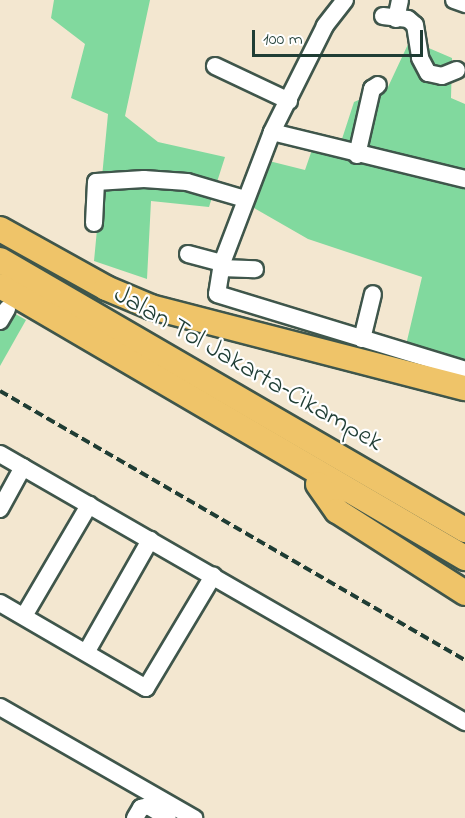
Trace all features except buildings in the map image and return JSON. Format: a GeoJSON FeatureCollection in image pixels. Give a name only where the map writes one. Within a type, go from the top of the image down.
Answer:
{"type":"FeatureCollection","features":[{"type":"Feature","properties":{"kind":"highway"},"geometry":{"type":"LineString","coordinates":[[0,229],[106,288],[151,307],[465,388]]}},
{"type":"Feature","properties":{"kind":"highway","name":"Jalan Tol Jakarta–Cikampek"},"geometry":{"type":"LineString","coordinates":[[0,260],[465,530]]}},
{"type":"Feature","properties":{"kind":"highway"},"geometry":{"type":"LineString","coordinates":[[0,274],[465,539]]}},
{"type":"Feature","properties":{"kind":"highway"},"geometry":{"type":"LineString","coordinates":[[0,286],[465,558]]}},
{"type":"Feature","properties":{"kind":"highway"},"geometry":{"type":"LineString","coordinates":[[2,312],[318,484],[465,569]]}},
{"type":"Feature","properties":{"kind":"highway"},"geometry":{"type":"LineString","coordinates":[[318,484],[337,511],[465,593]]}},
{"type":"Feature","properties":{"kind":"street"},"geometry":{"type":"LineString","coordinates":[[345,0],[326,26],[272,132],[245,199],[215,290],[220,297],[465,370]]}},
{"type":"Feature","properties":{"kind":"street"},"geometry":{"type":"LineString","coordinates":[[400,0],[390,17],[408,19],[415,25],[420,58],[428,73],[442,76],[462,67]]}},
{"type":"Feature","properties":{"kind":"street"},"geometry":{"type":"LineString","coordinates":[[454,0],[465,4]]}},
{"type":"Feature","properties":{"kind":"street"},"geometry":{"type":"LineString","coordinates":[[215,66],[289,100]]}},
{"type":"Feature","properties":{"kind":"street"},"geometry":{"type":"LineString","coordinates":[[357,155],[372,89],[378,85]]}},
{"type":"Feature","properties":{"kind":"street"},"geometry":{"type":"LineString","coordinates":[[272,132],[357,155],[465,179]]}},
{"type":"Feature","properties":{"kind":"street"},"geometry":{"type":"LineString","coordinates":[[94,223],[96,182],[144,179],[187,182],[245,199]]}},
{"type":"Feature","properties":{"kind":"street"},"geometry":{"type":"LineString","coordinates":[[188,254],[222,266],[255,269]]}},
{"type":"Feature","properties":{"kind":"street"},"geometry":{"type":"LineString","coordinates":[[362,339],[374,294]]}},
{"type":"Feature","properties":{"kind":"street"},"geometry":{"type":"LineString","coordinates":[[0,454],[465,722]]}},
{"type":"Feature","properties":{"kind":"street"},"geometry":{"type":"LineString","coordinates":[[0,509],[23,467]]}},
{"type":"Feature","properties":{"kind":"street"},"geometry":{"type":"LineString","coordinates":[[24,616],[89,505]]}},
{"type":"Feature","properties":{"kind":"street"},"geometry":{"type":"LineString","coordinates":[[87,651],[150,540]]}},
{"type":"Feature","properties":{"kind":"street"},"geometry":{"type":"LineString","coordinates":[[0,603],[87,651],[146,688],[213,576]]}},
{"type":"Feature","properties":{"kind":"street"},"geometry":{"type":"LineString","coordinates":[[0,707],[194,818]]}},
{"type":"Feature","properties":{"kind":"street"},"geometry":{"type":"LineString","coordinates":[[135,818],[141,808],[147,806],[168,818]]}},
{"type":"Feature","properties":{"kind":"green space"},"geometry":{"type":"Polygon","coordinates":[[[54,0],[150,0],[125,116],[158,142],[225,157],[209,207],[151,201],[147,279],[94,261],[108,114],[71,98],[85,44],[51,18],[54,0]]]}},
{"type":"Feature","properties":{"kind":"green space"},"geometry":{"type":"Polygon","coordinates":[[[410,40],[452,58],[451,98],[465,104],[465,371],[402,362],[422,277],[308,239],[249,205],[265,160],[305,170],[315,141],[341,142],[354,102],[388,87],[410,40]]]}},
{"type":"Feature","properties":{"kind":"green space"},"geometry":{"type":"Polygon","coordinates":[[[0,305],[26,320],[0,366],[0,305]]]}},
{"type":"Feature","properties":{"kind":"railway"},"geometry":{"type":"LineString","coordinates":[[0,391],[465,660]]}}]}
